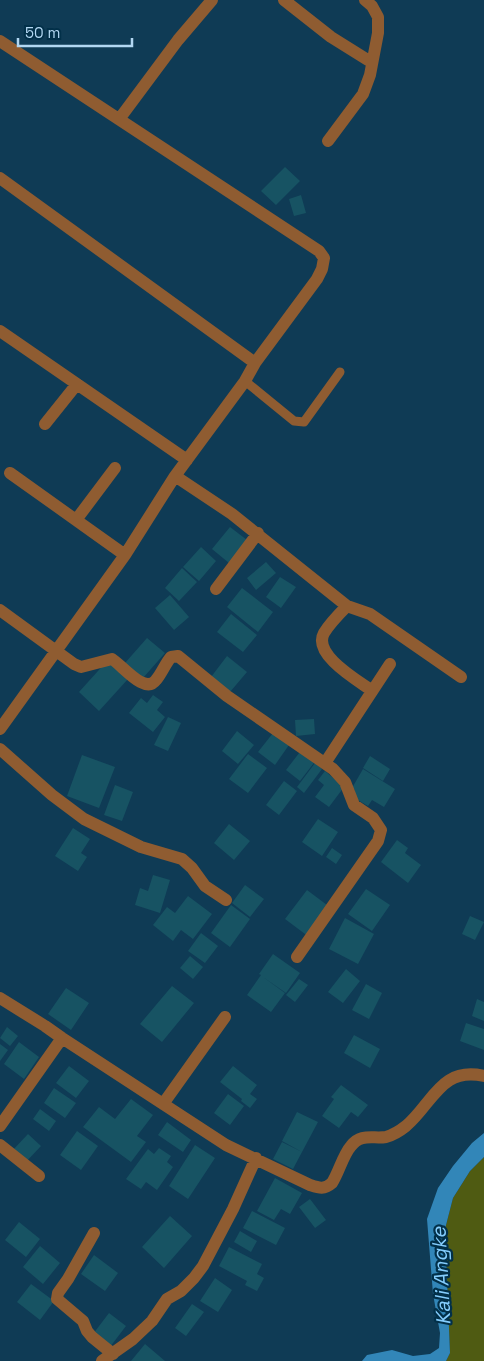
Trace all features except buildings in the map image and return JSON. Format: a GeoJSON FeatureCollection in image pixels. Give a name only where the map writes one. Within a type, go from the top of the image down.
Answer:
{"type":"FeatureCollection","features":[{"type":"Feature","properties":{"kind":"street"},"geometry":{"type":"LineString","coordinates":[[120,118],[178,40],[212,0]]}},
{"type":"Feature","properties":{"kind":"street"},"geometry":{"type":"LineString","coordinates":[[284,0],[331,37],[371,62]]}},
{"type":"Feature","properties":{"kind":"street"},"geometry":{"type":"LineString","coordinates":[[328,141],[363,94],[370,75],[378,33],[378,17],[372,6],[365,0]]}},
{"type":"Feature","properties":{"kind":"street"},"geometry":{"type":"LineString","coordinates":[[0,41],[120,118],[319,251],[324,258],[322,269],[317,279],[255,363],[245,381],[174,476],[125,555],[0,730]]}},
{"type":"Feature","properties":{"kind":"street"},"geometry":{"type":"LineString","coordinates":[[0,178],[255,363]]}},
{"type":"Feature","properties":{"kind":"street"},"geometry":{"type":"LineString","coordinates":[[0,331],[187,460]]}},
{"type":"Feature","properties":{"kind":"street"},"geometry":{"type":"LineString","coordinates":[[45,424],[76,384]]}},
{"type":"Feature","properties":{"kind":"street"},"geometry":{"type":"LineString","coordinates":[[76,520],[115,468]]}},
{"type":"Feature","properties":{"kind":"street"},"geometry":{"type":"LineString","coordinates":[[10,472],[125,555]]}},
{"type":"Feature","properties":{"kind":"street"},"geometry":{"type":"LineString","coordinates":[[174,476],[258,533],[347,606],[370,614],[461,678]]}},
{"type":"Feature","properties":{"kind":"street"},"geometry":{"type":"LineString","coordinates":[[216,589],[258,533]]}},
{"type":"Feature","properties":{"kind":"street"},"geometry":{"type":"LineString","coordinates":[[347,606],[323,635],[322,644],[325,652],[334,662],[371,690]]}},
{"type":"Feature","properties":{"kind":"street"},"geometry":{"type":"LineString","coordinates":[[0,610],[74,664],[81,666],[112,659],[140,683],[146,685],[156,680],[171,657],[178,656],[227,696],[325,763],[345,782],[354,805],[373,818],[381,830],[378,841],[297,958]]}},
{"type":"Feature","properties":{"kind":"street"},"geometry":{"type":"LineString","coordinates":[[325,763],[371,690],[390,664]]}},
{"type":"Feature","properties":{"kind":"street"},"geometry":{"type":"LineString","coordinates":[[0,749],[52,795],[84,819],[141,847],[182,858],[205,886],[226,900]]}},
{"type":"Feature","properties":{"kind":"street"},"geometry":{"type":"LineString","coordinates":[[0,998],[226,1144],[310,1185],[321,1188],[327,1187],[340,1169],[351,1146],[358,1139],[367,1136],[386,1137],[396,1133],[420,1113],[444,1083],[456,1076],[484,1076]]}},
{"type":"Feature","properties":{"kind":"street"},"geometry":{"type":"LineString","coordinates":[[163,1104],[225,1017]]}},
{"type":"Feature","properties":{"kind":"street"},"geometry":{"type":"LineString","coordinates":[[0,1126],[62,1038]]}},
{"type":"Feature","properties":{"kind":"street"},"geometry":{"type":"LineString","coordinates":[[0,1145],[39,1176]]}},
{"type":"Feature","properties":{"kind":"street"},"geometry":{"type":"LineString","coordinates":[[94,1232],[58,1293],[57,1299],[83,1321],[87,1331],[108,1357],[133,1339],[152,1320],[167,1300],[181,1291],[203,1266],[233,1209],[256,1158]]}},
{"type":"Feature","properties":{"kind":"lane"},"geometry":{"type":"LineString","coordinates":[[245,381],[294,421],[304,422],[340,372]]}},
{"type":"Feature","properties":{"kind":"green space"},"geometry":{"type":"Polygon","coordinates":[[[484,1157],[484,1361],[446,1361],[450,1353],[445,1229],[453,1198],[470,1171],[484,1157]]]}},
{"type":"Feature","properties":{"kind":"water","name":"Kali Angke"},"geometry":{"type":"Polygon","coordinates":[[[484,1133],[484,1157],[470,1171],[453,1198],[445,1229],[450,1353],[446,1361],[362,1361],[367,1355],[392,1350],[413,1356],[430,1354],[439,1348],[440,1333],[433,1294],[427,1219],[438,1188],[472,1143],[484,1133]]]}}]}
